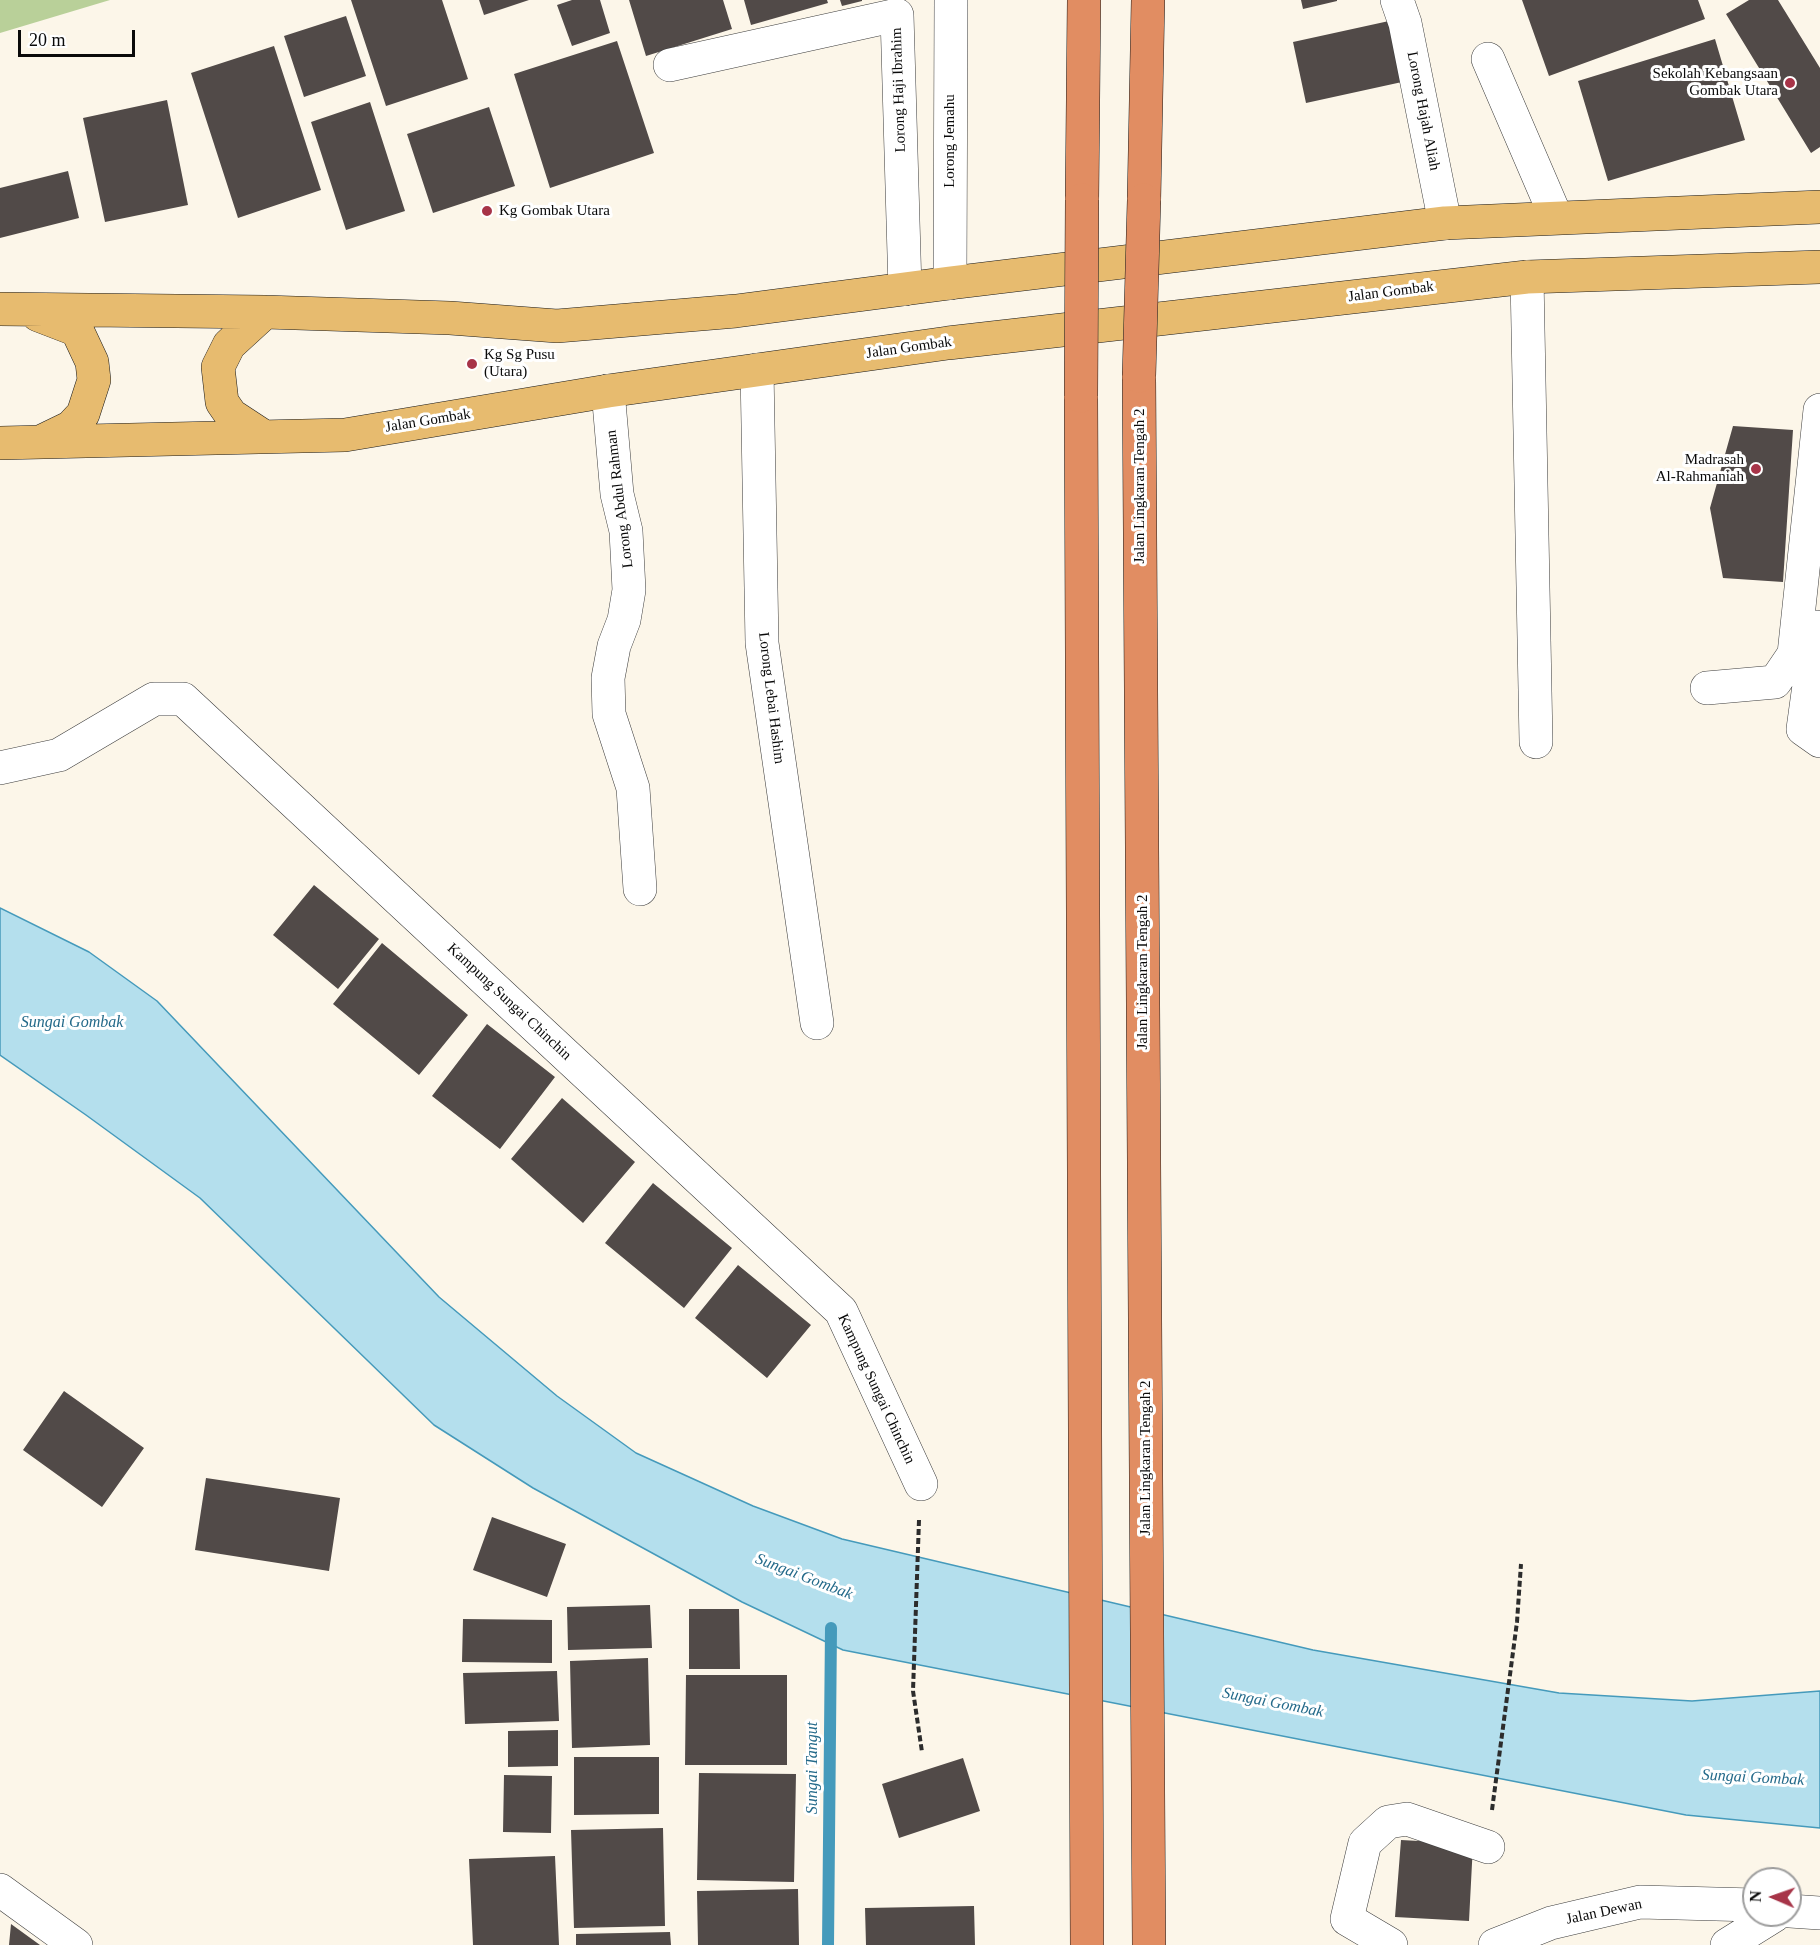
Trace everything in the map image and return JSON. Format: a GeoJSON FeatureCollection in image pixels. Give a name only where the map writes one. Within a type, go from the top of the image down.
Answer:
{"type":"FeatureCollection","features":[{"type":"Feature","properties":{"kind":"highway"},"geometry":{"type":"LineString","coordinates":[[1084,0],[1081,396],[1087,1945]]}},
{"type":"Feature","properties":{"kind":"highway","name":"Jalan Lingkaran Tengah 2"},"geometry":{"type":"LineString","coordinates":[[1148,0],[1139,376],[1149,1945]]}},
{"type":"Feature","properties":{"kind":"main road"},"geometry":{"type":"LineString","coordinates":[[11,308],[450,318],[557,326],[736,311],[1445,223],[1820,207]]}},
{"type":"Feature","properties":{"kind":"main road","name":"Jalan Gombak"},"geometry":{"type":"LineString","coordinates":[[0,443],[345,435],[608,391],[948,343],[1527,277],[1820,267]]}},
{"type":"Feature","properties":{"kind":"main road"},"geometry":{"type":"LineString","coordinates":[[11,308],[76,330],[92,362],[94,380],[83,414],[71,427],[39,443]]}},
{"type":"Feature","properties":{"kind":"main road"},"geometry":{"type":"LineString","coordinates":[[263,436],[231,415],[222,402],[218,367],[229,345],[264,312]]}},
{"type":"Feature","properties":{"kind":"street","name":"Lorong Jemahu"},"geometry":{"type":"LineString","coordinates":[[950,283],[951,0]]}},
{"type":"Feature","properties":{"kind":"street","name":"Lorong Hajah Aliah"},"geometry":{"type":"LineString","coordinates":[[1397,0],[1405,22],[1445,223]]}},
{"type":"Feature","properties":{"kind":"street","name":"Lorong Haji Ibrahim"},"geometry":{"type":"LineString","coordinates":[[670,65],[897,15],[905,290]]}},
{"type":"Feature","properties":{"kind":"street"},"geometry":{"type":"LineString","coordinates":[[1488,59],[1556,217]]}},
{"type":"Feature","properties":{"kind":"street"},"geometry":{"type":"LineString","coordinates":[[1527,277],[1536,742]]}},
{"type":"Feature","properties":{"kind":"street","name":"Lorong Lebai Hashim"},"geometry":{"type":"LineString","coordinates":[[757,370],[762,643],[816,1023]]}},
{"type":"Feature","properties":{"kind":"street","name":"Lorong Abdul Rahman"},"geometry":{"type":"LineString","coordinates":[[608,391],[617,494],[626,531],[629,590],[624,620],[614,646],[608,678],[609,714],[633,788],[640,889]]}},
{"type":"Feature","properties":{"kind":"street"},"geometry":{"type":"LineString","coordinates":[[1707,688],[1775,682],[1794,654],[1820,410]]}},
{"type":"Feature","properties":{"kind":"street"},"geometry":{"type":"LineString","coordinates":[[1820,607],[1803,729],[1820,741]]}},
{"type":"Feature","properties":{"kind":"street","name":"Kampung Sungai Chinchin"},"geometry":{"type":"LineString","coordinates":[[0,768],[59,755],[154,699],[183,699],[841,1311],[921,1484]]}},
{"type":"Feature","properties":{"kind":"street"},"geometry":{"type":"LineString","coordinates":[[1391,1945],[1347,1919],[1365,1843],[1388,1822],[1407,1819],[1488,1846]]}},
{"type":"Feature","properties":{"kind":"street"},"geometry":{"type":"LineString","coordinates":[[0,1890],[76,1945]]}},
{"type":"Feature","properties":{"kind":"street","name":"Jalan Dewan"},"geometry":{"type":"LineString","coordinates":[[1495,1945],[1551,1923],[1640,1902],[1742,1905]]}},
{"type":"Feature","properties":{"kind":"street"},"geometry":{"type":"LineString","coordinates":[[1802,1912],[1820,1913]]}},
{"type":"Feature","properties":{"kind":"street"},"geometry":{"type":"LineString","coordinates":[[1727,1945],[1756,1927]]}},
{"type":"Feature","properties":{"kind":"path"},"geometry":{"type":"LineString","coordinates":[[921,1484],[914,1691],[922,1752]]}},
{"type":"Feature","properties":{"kind":"path"},"geometry":{"type":"LineString","coordinates":[[1488,1846],[1517,1622],[1521,1564]]}},
{"type":"Feature","properties":{"kind":"green space"},"geometry":{"type":"Polygon","coordinates":[[[0,0],[110,0],[0,33],[0,0]]]}},
{"type":"Feature","properties":{"kind":"water","name":"Sungai Gombak"},"geometry":{"type":"Polygon","coordinates":[[[0,908],[89,952],[157,1001],[439,1297],[557,1396],[636,1453],[753,1506],[842,1539],[1313,1650],[1559,1693],[1692,1701],[1820,1691],[1820,1828],[1686,1815],[843,1650],[742,1602],[533,1488],[434,1425],[200,1198],[0,1055],[0,908]]]}},
{"type":"Feature","properties":{"kind":"building"},"geometry":{"type":"Polygon","coordinates":[[[351,0],[442,0],[468,79],[386,106],[351,0]]]}},
{"type":"Feature","properties":{"kind":"building"},"geometry":{"type":"Polygon","coordinates":[[[479,0],[529,0],[484,15],[479,0]]]}},
{"type":"Feature","properties":{"kind":"building"},"geometry":{"type":"Polygon","coordinates":[[[572,0],[600,0],[610,33],[572,46],[557,5],[572,0]]]}},
{"type":"Feature","properties":{"kind":"building"},"geometry":{"type":"Polygon","coordinates":[[[629,0],[723,0],[732,29],[646,56],[629,0]]]}},
{"type":"Feature","properties":{"kind":"building"},"geometry":{"type":"Polygon","coordinates":[[[744,0],[827,0],[828,3],[751,25],[744,0]]]}},
{"type":"Feature","properties":{"kind":"building"},"geometry":{"type":"Polygon","coordinates":[[[840,0],[862,0],[862,1],[842,6],[840,0]]]}},
{"type":"Feature","properties":{"kind":"building"},"geometry":{"type":"Polygon","coordinates":[[[1301,0],[1337,0],[1337,1],[1303,9],[1301,0]]]}},
{"type":"Feature","properties":{"kind":"building"},"geometry":{"type":"Polygon","coordinates":[[[1522,0],[1698,0],[1705,19],[1549,76],[1522,0]]]}},
{"type":"Feature","properties":{"kind":"building","name":"Sekolah Kebangsaan Gombak Utara"},"geometry":{"type":"Polygon","coordinates":[[[1749,0],[1778,0],[1820,68],[1820,147],[1811,153],[1726,14],[1749,0]]]}},
{"type":"Feature","properties":{"kind":"building"},"geometry":{"type":"Polygon","coordinates":[[[346,16],[366,76],[304,97],[284,36],[346,16]]]}},
{"type":"Feature","properties":{"kind":"building"},"geometry":{"type":"Polygon","coordinates":[[[1389,21],[1402,82],[1306,103],[1293,42],[1389,21]]]}},
{"type":"Feature","properties":{"kind":"building"},"geometry":{"type":"Polygon","coordinates":[[[1715,39],[1745,140],[1608,181],[1578,81],[1715,39]]]}},
{"type":"Feature","properties":{"kind":"building"},"geometry":{"type":"Polygon","coordinates":[[[617,41],[654,153],[550,188],[514,74],[617,41]]]}},
{"type":"Feature","properties":{"kind":"building"},"geometry":{"type":"Polygon","coordinates":[[[274,46],[321,190],[238,218],[191,73],[274,46]]]}},
{"type":"Feature","properties":{"kind":"building"},"geometry":{"type":"Polygon","coordinates":[[[167,100],[188,205],[105,222],[83,118],[167,100]]]}},
{"type":"Feature","properties":{"kind":"building"},"geometry":{"type":"Polygon","coordinates":[[[370,102],[405,211],[346,230],[311,122],[370,102]]]}},
{"type":"Feature","properties":{"kind":"building"},"geometry":{"type":"Polygon","coordinates":[[[489,107],[515,186],[433,213],[407,134],[489,107]]]}},
{"type":"Feature","properties":{"kind":"building"},"geometry":{"type":"Polygon","coordinates":[[[68,171],[79,218],[0,238],[0,188],[68,171]]]}},
{"type":"Feature","properties":{"kind":"building","name":"Madrasah Al-Rahmaniah"},"geometry":{"type":"Polygon","coordinates":[[[1733,426],[1793,430],[1783,582],[1723,578],[1710,508],[1733,426]]]}},
{"type":"Feature","properties":{"kind":"building"},"geometry":{"type":"Polygon","coordinates":[[[314,885],[379,939],[338,989],[273,935],[314,885]]]}},
{"type":"Feature","properties":{"kind":"building"},"geometry":{"type":"Polygon","coordinates":[[[382,943],[468,1015],[419,1075],[333,1004],[382,943]]]}},
{"type":"Feature","properties":{"kind":"building"},"geometry":{"type":"Polygon","coordinates":[[[487,1024],[555,1077],[500,1149],[432,1096],[487,1024]]]}},
{"type":"Feature","properties":{"kind":"building"},"geometry":{"type":"Polygon","coordinates":[[[562,1098],[635,1162],[583,1223],[511,1159],[562,1098]]]}},
{"type":"Feature","properties":{"kind":"building"},"geometry":{"type":"Polygon","coordinates":[[[653,1183],[732,1248],[684,1308],[605,1243],[653,1183]]]}},
{"type":"Feature","properties":{"kind":"building"},"geometry":{"type":"Polygon","coordinates":[[[738,1265],[811,1325],[767,1378],[695,1318],[738,1265]]]}},
{"type":"Feature","properties":{"kind":"building"},"geometry":{"type":"Polygon","coordinates":[[[64,1391],[144,1448],[102,1507],[23,1450],[64,1391]]]}},
{"type":"Feature","properties":{"kind":"building"},"geometry":{"type":"Polygon","coordinates":[[[206,1478],[340,1498],[329,1571],[195,1550],[206,1478]]]}},
{"type":"Feature","properties":{"kind":"building"},"geometry":{"type":"Polygon","coordinates":[[[492,1517],[566,1544],[547,1597],[473,1570],[492,1517]]]}},
{"type":"Feature","properties":{"kind":"building"},"geometry":{"type":"Polygon","coordinates":[[[650,1605],[652,1648],[568,1650],[567,1607],[650,1605]]]}},
{"type":"Feature","properties":{"kind":"building"},"geometry":{"type":"Polygon","coordinates":[[[689,1609],[739,1609],[740,1669],[689,1669],[689,1609]]]}},
{"type":"Feature","properties":{"kind":"building"},"geometry":{"type":"Polygon","coordinates":[[[463,1619],[552,1620],[552,1663],[462,1662],[463,1619]]]}},
{"type":"Feature","properties":{"kind":"building"},"geometry":{"type":"Polygon","coordinates":[[[648,1658],[650,1745],[572,1748],[570,1661],[648,1658]]]}},
{"type":"Feature","properties":{"kind":"building"},"geometry":{"type":"Polygon","coordinates":[[[557,1671],[559,1721],[465,1724],[463,1673],[557,1671]]]}},
{"type":"Feature","properties":{"kind":"building"},"geometry":{"type":"Polygon","coordinates":[[[686,1675],[787,1675],[787,1765],[685,1765],[686,1675]]]}},
{"type":"Feature","properties":{"kind":"building"},"geometry":{"type":"Polygon","coordinates":[[[558,1730],[558,1766],[508,1767],[508,1731],[558,1730]]]}},
{"type":"Feature","properties":{"kind":"building"},"geometry":{"type":"Polygon","coordinates":[[[574,1757],[659,1757],[659,1814],[574,1815],[574,1757]]]}},
{"type":"Feature","properties":{"kind":"building"},"geometry":{"type":"Polygon","coordinates":[[[963,1758],[980,1811],[899,1838],[882,1784],[963,1758]]]}},
{"type":"Feature","properties":{"kind":"building"},"geometry":{"type":"Polygon","coordinates":[[[699,1773],[796,1774],[794,1882],[697,1880],[699,1773]]]}},
{"type":"Feature","properties":{"kind":"building"},"geometry":{"type":"Polygon","coordinates":[[[504,1775],[552,1776],[551,1833],[503,1832],[504,1775]]]}},
{"type":"Feature","properties":{"kind":"building"},"geometry":{"type":"Polygon","coordinates":[[[663,1828],[665,1926],[574,1928],[571,1830],[663,1828]]]}},
{"type":"Feature","properties":{"kind":"building"},"geometry":{"type":"Polygon","coordinates":[[[1401,1840],[1473,1844],[1469,1921],[1395,1917],[1401,1840]]]}},
{"type":"Feature","properties":{"kind":"building"},"geometry":{"type":"Polygon","coordinates":[[[555,1856],[559,1945],[473,1945],[469,1859],[555,1856]]]}},
{"type":"Feature","properties":{"kind":"building"},"geometry":{"type":"Polygon","coordinates":[[[798,1889],[799,1945],[698,1945],[697,1891],[798,1889]]]}},
{"type":"Feature","properties":{"kind":"building"},"geometry":{"type":"Polygon","coordinates":[[[974,1906],[975,1945],[866,1945],[865,1908],[974,1906]]]}},
{"type":"Feature","properties":{"kind":"building"},"geometry":{"type":"Polygon","coordinates":[[[11,1924],[40,1945],[9,1945],[11,1924]]]}},
{"type":"Feature","properties":{"kind":"building"},"geometry":{"type":"Polygon","coordinates":[[[670,1932],[671,1945],[576,1945],[576,1934],[670,1932]]]}},
{"type":"Feature","properties":{"kind":"waterway","name":"Sungai Tangut"},"geometry":{"type":"LineString","coordinates":[[828,1945],[831,1628]]}},
{"type":"Feature","properties":{"kind":"place","name":"Sekolah Kebangsaan Gombak Utara"},"geometry":{"type":"Point","coordinates":[1790,83]}},
{"type":"Feature","properties":{"kind":"place","name":"Kg Gombak Utara"},"geometry":{"type":"Point","coordinates":[487,211]}},
{"type":"Feature","properties":{"kind":"place","name":"Kg Sg Pusu (Utara)"},"geometry":{"type":"Point","coordinates":[472,364]}},
{"type":"Feature","properties":{"kind":"place","name":"Madrasah Al-Rahmaniah"},"geometry":{"type":"Point","coordinates":[1756,469]}}]}
